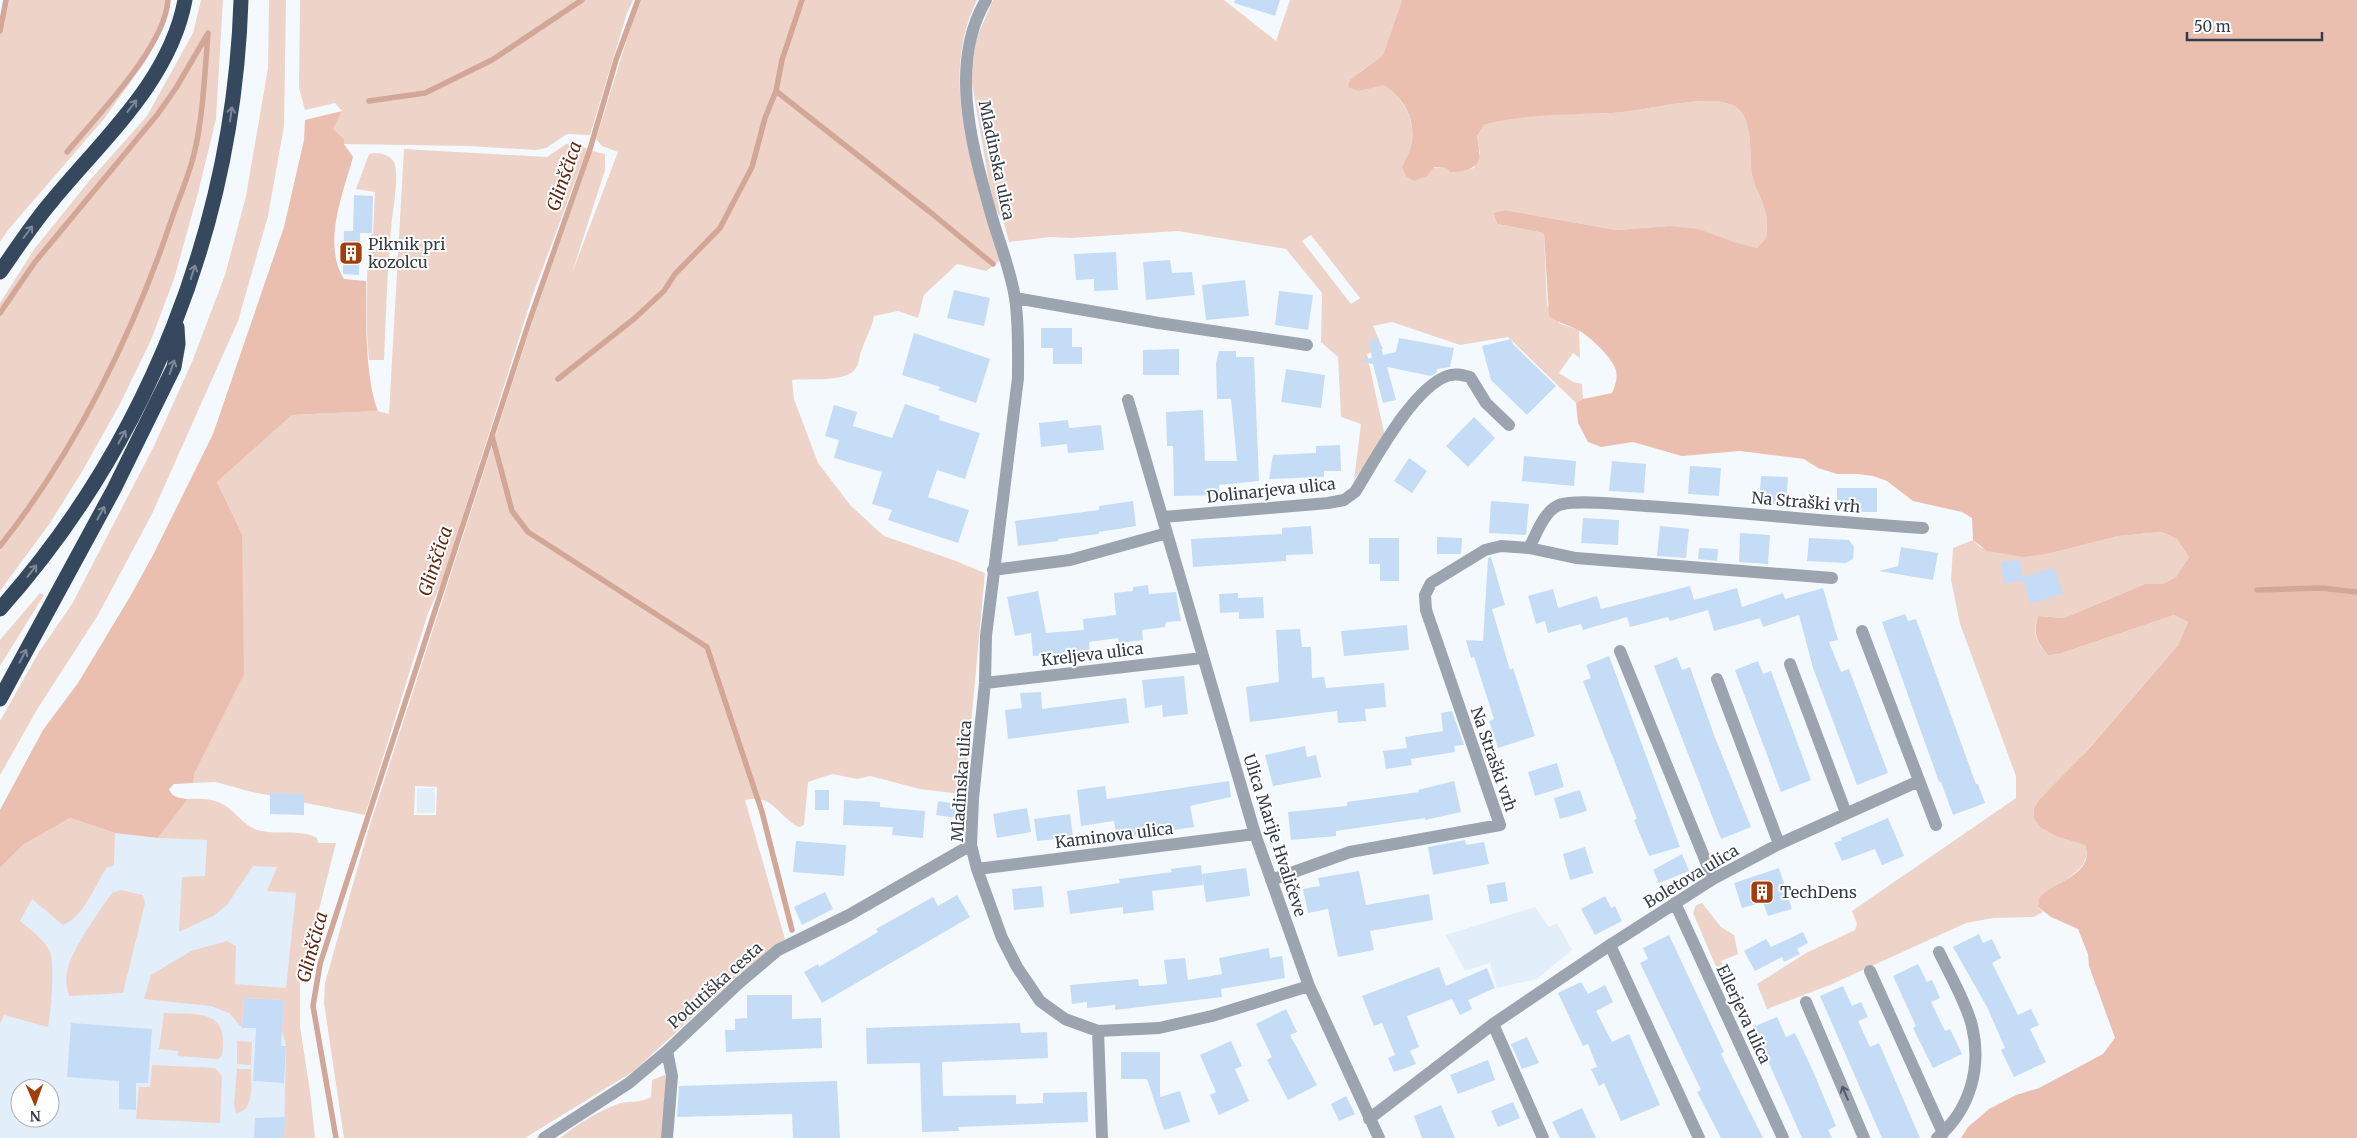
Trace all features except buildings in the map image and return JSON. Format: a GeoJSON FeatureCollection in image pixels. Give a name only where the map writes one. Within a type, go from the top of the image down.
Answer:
{"type":"FeatureCollection","features":[{"type":"Feature","properties":{"kind":"highway"},"geometry":{"type":"LineString","coordinates":[[0,272],[51,201],[144,90],[162,62],[175,34],[185,0]]}},
{"type":"Feature","properties":{"kind":"highway"},"geometry":{"type":"LineString","coordinates":[[0,609],[50,549],[105,466],[152,378],[177,318],[208,225],[220,176],[236,78],[241,0]]}},
{"type":"Feature","properties":{"kind":"highway"},"geometry":{"type":"LineString","coordinates":[[0,699],[114,489],[174,366],[178,344],[177,318]]}},
{"type":"Feature","properties":{"kind":"street","name":"Mladinska ulica"},"geometry":{"type":"LineString","coordinates":[[986,0],[970,34],[966,62],[967,100],[988,203],[1015,298],[1018,378],[986,636],[985,683],[971,845],[977,869],[1002,938],[1017,967],[1040,1001],[1065,1018],[1098,1031],[1159,1028],[1212,1016],[1308,986]]}},
{"type":"Feature","properties":{"kind":"street"},"geometry":{"type":"LineString","coordinates":[[1015,298],[1159,323],[1307,345]]}},
{"type":"Feature","properties":{"kind":"street","name":"Dolinarjeva ulica"},"geometry":{"type":"LineString","coordinates":[[1163,517],[1344,500],[1355,492],[1405,415],[1423,391],[1447,376],[1458,374],[1470,377],[1486,403],[1509,424]]}},
{"type":"Feature","properties":{"kind":"street","name":"Ulica Marije Hvaličeve"},"geometry":{"type":"LineString","coordinates":[[1128,400],[1255,834],[1308,986],[1378,1138]]}},
{"type":"Feature","properties":{"kind":"street","name":"Na Straški vrh"},"geometry":{"type":"LineString","coordinates":[[1529,548],[1545,518],[1559,506],[1594,503],[1735,512],[1814,521],[1922,528]]}},
{"type":"Feature","properties":{"kind":"street"},"geometry":{"type":"LineString","coordinates":[[993,570],[1070,560],[1167,533]]}},
{"type":"Feature","properties":{"kind":"street","name":"Na Straški vrh"},"geometry":{"type":"LineString","coordinates":[[1271,880],[1350,852],[1500,825],[1440,656],[1426,610],[1425,596],[1431,583],[1485,550],[1501,546],[1529,548],[1576,558],[1832,578]]}},
{"type":"Feature","properties":{"kind":"street"},"geometry":{"type":"LineString","coordinates":[[1862,631],[1936,825]]}},
{"type":"Feature","properties":{"kind":"street"},"geometry":{"type":"LineString","coordinates":[[1620,650],[1713,879]]}},
{"type":"Feature","properties":{"kind":"street","name":"Kreljeva ulica"},"geometry":{"type":"LineString","coordinates":[[985,683],[1202,658]]}},
{"type":"Feature","properties":{"kind":"street"},"geometry":{"type":"LineString","coordinates":[[1790,664],[1846,813]]}},
{"type":"Feature","properties":{"kind":"street"},"geometry":{"type":"LineString","coordinates":[[1717,679],[1779,844]]}},
{"type":"Feature","properties":{"kind":"street","name":"Boletova ulica"},"geometry":{"type":"LineString","coordinates":[[1369,1119],[1493,1024],[1610,945],[1713,879],[1779,844],[1919,781]]}},
{"type":"Feature","properties":{"kind":"street","name":"Kaminova ulica"},"geometry":{"type":"LineString","coordinates":[[977,869],[1255,834]]}},
{"type":"Feature","properties":{"kind":"street","name":"Podutiška cesta"},"geometry":{"type":"LineString","coordinates":[[544,1138],[629,1083],[778,950],[849,915],[971,845]]}},
{"type":"Feature","properties":{"kind":"street","name":"Ellerjeva ulica"},"geometry":{"type":"LineString","coordinates":[[1675,903],[1783,1138]]}},
{"type":"Feature","properties":{"kind":"street"},"geometry":{"type":"LineString","coordinates":[[1610,945],[1699,1138]]}},
{"type":"Feature","properties":{"kind":"street"},"geometry":{"type":"LineString","coordinates":[[1870,971],[1940,1136],[1957,1116],[1968,1098],[1975,1074],[1976,1052],[1972,1025],[1939,952]]}},
{"type":"Feature","properties":{"kind":"street"},"geometry":{"type":"LineString","coordinates":[[1806,1002],[1864,1138]]}},
{"type":"Feature","properties":{"kind":"street"},"geometry":{"type":"LineString","coordinates":[[1493,1024],[1543,1138]]}},
{"type":"Feature","properties":{"kind":"street"},"geometry":{"type":"LineString","coordinates":[[1098,1031],[1102,1138]]}},
{"type":"Feature","properties":{"kind":"street"},"geometry":{"type":"LineString","coordinates":[[667,1051],[672,1076],[667,1138]]}},
{"type":"Feature","properties":{"kind":"shaded area"},"geometry":{"type":"Polygon","coordinates":[[[6,0],[169,0],[164,26],[145,62],[104,119],[8,230],[0,242],[0,26],[6,0]]]}},
{"type":"Feature","properties":{"kind":"shaded area"},"geometry":{"type":"Polygon","coordinates":[[[201,0],[223,0],[216,119],[174,279],[151,340],[120,404],[83,470],[50,523],[0,591],[0,303],[35,248],[90,180],[147,116],[193,33],[201,0]]]}},
{"type":"Feature","properties":{"kind":"shaded area"},"geometry":{"type":"Polygon","coordinates":[[[269,0],[286,0],[284,126],[268,216],[238,321],[152,514],[98,615],[38,708],[0,775],[0,721],[39,652],[72,604],[154,446],[192,362],[225,275],[246,196],[268,68],[269,0]]]}},
{"type":"Feature","properties":{"kind":"shaded area"},"geometry":{"type":"Polygon","coordinates":[[[300,0],[633,0],[627,13],[590,135],[567,134],[546,148],[536,150],[468,146],[344,144],[344,139],[332,129],[342,111],[335,103],[305,110],[299,88],[300,0]]]}},
{"type":"Feature","properties":{"kind":"shaded area"},"geometry":{"type":"Polygon","coordinates":[[[639,0],[977,0],[965,32],[960,64],[960,97],[972,164],[1001,260],[986,271],[957,264],[924,295],[918,318],[898,311],[874,316],[856,368],[851,373],[836,378],[792,380],[794,399],[818,463],[851,506],[884,536],[985,573],[965,789],[961,794],[920,789],[870,776],[857,779],[832,774],[808,782],[804,825],[799,827],[769,803],[754,799],[745,800],[785,939],[736,977],[634,1071],[525,1138],[344,1138],[324,1003],[325,983],[368,831],[532,322],[592,151],[605,154],[605,170],[572,273],[618,152],[602,146],[596,139],[639,0]],[[415,786],[414,815],[436,815],[437,787],[415,786]]]}},
{"type":"Feature","properties":{"kind":"shaded area"},"geometry":{"type":"Polygon","coordinates":[[[993,0],[1224,0],[1276,41],[1290,0],[1402,0],[1383,55],[1359,73],[1359,91],[1384,84],[1396,95],[1406,109],[1411,124],[1412,141],[1402,167],[1446,168],[1451,173],[1474,168],[1480,153],[1477,136],[1484,125],[1526,115],[1612,113],[1694,102],[1710,101],[1725,103],[1736,107],[1746,120],[1750,139],[1752,175],[1767,217],[1766,238],[1757,248],[1669,226],[1616,230],[1505,210],[1495,213],[1497,224],[1544,233],[1547,305],[1560,324],[1579,330],[1580,358],[1573,353],[1559,373],[1573,382],[1582,384],[1583,399],[1576,403],[1508,337],[1460,345],[1392,322],[1373,326],[1383,349],[1367,354],[1385,437],[1354,480],[1361,424],[1341,417],[1338,357],[1321,342],[1322,293],[1286,249],[1178,231],[1071,238],[1050,237],[1009,242],[1003,220],[996,211],[989,183],[972,83],[972,64],[977,37],[993,0]],[[1311,235],[1302,241],[1351,304],[1360,298],[1311,235]]]}},
{"type":"Feature","properties":{"kind":"shaded area"},"geometry":{"type":"Polygon","coordinates":[[[1402,0],[2357,0],[2357,1138],[1961,1138],[1968,1127],[1989,1109],[2016,1095],[2039,1088],[2103,1054],[2115,1038],[2078,929],[2051,917],[2038,907],[2039,899],[2044,893],[2070,878],[2084,865],[2087,856],[2085,845],[2058,837],[2041,828],[2034,818],[2034,809],[2040,799],[2086,752],[2178,645],[2188,622],[2174,615],[2059,654],[2048,655],[2037,637],[2038,616],[2064,618],[2145,584],[2162,584],[2176,577],[2189,557],[2177,539],[2161,532],[2118,536],[2051,553],[2024,557],[1987,551],[1973,540],[1972,518],[1962,512],[1913,501],[1887,481],[1873,476],[1837,474],[1818,468],[1804,459],[1740,451],[1682,456],[1633,442],[1601,447],[1588,442],[1578,423],[1576,403],[1583,399],[1612,393],[1617,374],[1614,366],[1601,349],[1584,334],[1549,316],[1544,233],[1497,224],[1494,213],[1505,210],[1616,230],[1669,226],[1698,229],[1757,248],[1766,238],[1767,221],[1752,175],[1750,139],[1746,120],[1736,107],[1710,101],[1625,112],[1516,118],[1484,125],[1477,136],[1479,159],[1474,167],[1451,173],[1446,168],[1434,167],[1427,176],[1414,181],[1406,176],[1402,167],[1412,141],[1412,124],[1402,102],[1384,85],[1359,91],[1348,87],[1350,80],[1383,55],[1402,0]]]}},
{"type":"Feature","properties":{"kind":"shaded area"},"geometry":{"type":"Polygon","coordinates":[[[342,111],[333,129],[344,139],[344,144],[353,157],[336,219],[335,250],[338,265],[344,279],[366,281],[368,365],[378,411],[292,415],[217,482],[242,534],[244,674],[195,772],[193,783],[174,784],[169,789],[174,796],[188,799],[158,838],[115,833],[70,818],[23,845],[0,868],[0,810],[43,730],[78,683],[131,595],[213,434],[284,227],[304,140],[305,120],[342,111]]]}},
{"type":"Feature","properties":{"kind":"shaded area"},"geometry":{"type":"Polygon","coordinates":[[[578,143],[587,149],[533,294],[442,582],[428,613],[365,815],[248,791],[216,782],[193,783],[242,534],[217,482],[292,415],[378,411],[389,414],[404,149],[547,157],[566,144],[578,143]]]}},
{"type":"Feature","properties":{"kind":"shaded area"},"geometry":{"type":"Polygon","coordinates":[[[374,153],[390,157],[394,162],[396,172],[384,360],[369,360],[368,344],[368,266],[370,235],[373,234],[375,192],[356,189],[369,154],[374,153]]]}},
{"type":"Feature","properties":{"kind":"shaded area"},"geometry":{"type":"Polygon","coordinates":[[[2161,532],[2177,539],[2189,557],[2176,577],[2162,584],[2145,584],[2064,618],[2038,616],[2036,622],[2036,637],[2048,655],[2059,654],[2174,615],[2188,622],[2178,645],[2071,769],[2041,828],[2058,837],[2085,845],[2085,861],[2081,867],[2047,892],[2038,907],[2043,912],[2034,917],[1993,918],[1966,923],[1830,985],[1767,1009],[1757,984],[1806,953],[1855,930],[1857,924],[1852,911],[2016,798],[2016,776],[1960,624],[1951,580],[1953,548],[1973,540],[1981,548],[2051,553],[2118,536],[2161,532]]]}},
{"type":"Feature","properties":{"kind":"shaded area"},"geometry":{"type":"Polygon","coordinates":[[[40,593],[44,595],[0,666],[0,640],[40,593]]]}},
{"type":"Feature","properties":{"kind":"shaded area"},"geometry":{"type":"Polygon","coordinates":[[[417,788],[435,788],[435,813],[417,813],[417,788]]]}},
{"type":"Feature","properties":{"kind":"shaded area"},"geometry":{"type":"Polygon","coordinates":[[[188,799],[218,802],[257,830],[303,833],[317,838],[318,843],[336,843],[300,983],[300,1027],[315,1138],[284,1138],[286,1046],[282,1030],[284,1000],[244,998],[242,1028],[229,1013],[211,1006],[144,999],[151,975],[191,951],[227,941],[236,946],[235,984],[286,988],[296,893],[267,891],[277,867],[253,866],[227,905],[213,916],[179,932],[182,877],[205,876],[207,840],[158,838],[188,799]]]}},
{"type":"Feature","properties":{"kind":"shaded area"},"geometry":{"type":"Polygon","coordinates":[[[70,818],[115,833],[114,866],[107,867],[83,908],[63,925],[32,899],[20,921],[41,939],[50,952],[52,977],[48,1027],[4,1015],[0,1024],[0,868],[23,845],[70,818]]]}},
{"type":"Feature","properties":{"kind":"shaded area"},"geometry":{"type":"Polygon","coordinates":[[[115,833],[158,838],[336,843],[300,983],[300,1027],[315,1138],[0,1138],[0,868],[115,833]]]}},
{"type":"Feature","properties":{"kind":"shaded area"},"geometry":{"type":"Polygon","coordinates":[[[121,890],[143,895],[145,903],[123,993],[69,996],[66,975],[73,954],[112,893],[121,890]]]}},
{"type":"Feature","properties":{"kind":"shaded area"},"geometry":{"type":"Polygon","coordinates":[[[1702,903],[1721,927],[1734,935],[1738,954],[1721,961],[1746,1017],[1739,1020],[1693,913],[1696,905],[1702,903]]]}},
{"type":"Feature","properties":{"kind":"shaded area"},"geometry":{"type":"Polygon","coordinates":[[[1535,907],[1549,927],[1557,923],[1572,950],[1537,979],[1497,988],[1490,963],[1465,971],[1446,935],[1535,907]]]}},
{"type":"Feature","properties":{"kind":"shaded area"},"geometry":{"type":"Polygon","coordinates":[[[164,1013],[200,1015],[209,1017],[216,1022],[221,1029],[223,1040],[222,1055],[218,1059],[178,1056],[178,1051],[159,1049],[164,1013]]]}},
{"type":"Feature","properties":{"kind":"shaded area"},"geometry":{"type":"Polygon","coordinates":[[[237,1041],[252,1042],[251,1065],[237,1064],[237,1041]]]}},
{"type":"Feature","properties":{"kind":"shaded area"},"geometry":{"type":"Polygon","coordinates":[[[152,1065],[215,1068],[222,1076],[220,1123],[136,1119],[139,1087],[150,1087],[152,1065]]]}},
{"type":"Feature","properties":{"kind":"shaded area"},"geometry":{"type":"Polygon","coordinates":[[[237,1069],[251,1069],[251,1096],[246,1108],[236,1113],[234,1105],[237,1069]]]}},
{"type":"Feature","properties":{"kind":"shaded area"},"geometry":{"type":"Polygon","coordinates":[[[665,1075],[669,1077],[664,1138],[560,1138],[603,1110],[622,1103],[651,1097],[652,1080],[665,1075]]]}},
{"type":"Feature","properties":{"kind":"waterway"},"geometry":{"type":"LineString","coordinates":[[0,31],[6,0]]}},
{"type":"Feature","properties":{"kind":"waterway"},"geometry":{"type":"LineString","coordinates":[[67,152],[128,80],[143,59],[164,19],[168,0]]}},
{"type":"Feature","properties":{"kind":"waterway"},"geometry":{"type":"LineString","coordinates":[[369,101],[425,93],[492,60],[582,0]]}},
{"type":"Feature","properties":{"kind":"waterway","name":"Glinščica"},"geometry":{"type":"LineString","coordinates":[[336,1138],[313,1006],[320,964],[529,322],[590,149],[616,60],[638,0]]}},
{"type":"Feature","properties":{"kind":"waterway"},"geometry":{"type":"LineString","coordinates":[[558,379],[635,318],[664,291],[675,274],[720,228],[752,167],[765,118],[776,91],[782,60],[802,0]]}},
{"type":"Feature","properties":{"kind":"waterway"},"geometry":{"type":"LineString","coordinates":[[0,546],[27,510],[77,431],[100,390],[140,304],[187,178],[194,154],[202,110],[208,33]]}},
{"type":"Feature","properties":{"kind":"waterway"},"geometry":{"type":"LineString","coordinates":[[0,313],[35,262],[157,115],[176,88],[207,35]]}},
{"type":"Feature","properties":{"kind":"waterway"},"geometry":{"type":"LineString","coordinates":[[776,91],[993,264]]}},
{"type":"Feature","properties":{"kind":"waterway"},"geometry":{"type":"LineString","coordinates":[[492,436],[512,511],[528,532],[707,647],[762,812],[792,930]]}},
{"type":"Feature","properties":{"kind":"waterway"},"geometry":{"type":"LineString","coordinates":[[2257,590],[2322,588],[2357,592]]}},
{"type":"Feature","properties":{"kind":"place","name":"Piknik pri kozolcu"},"geometry":{"type":"Point","coordinates":[351,253]}},
{"type":"Feature","properties":{"kind":"place","name":"TechDens"},"geometry":{"type":"Point","coordinates":[1762,892]}}]}
